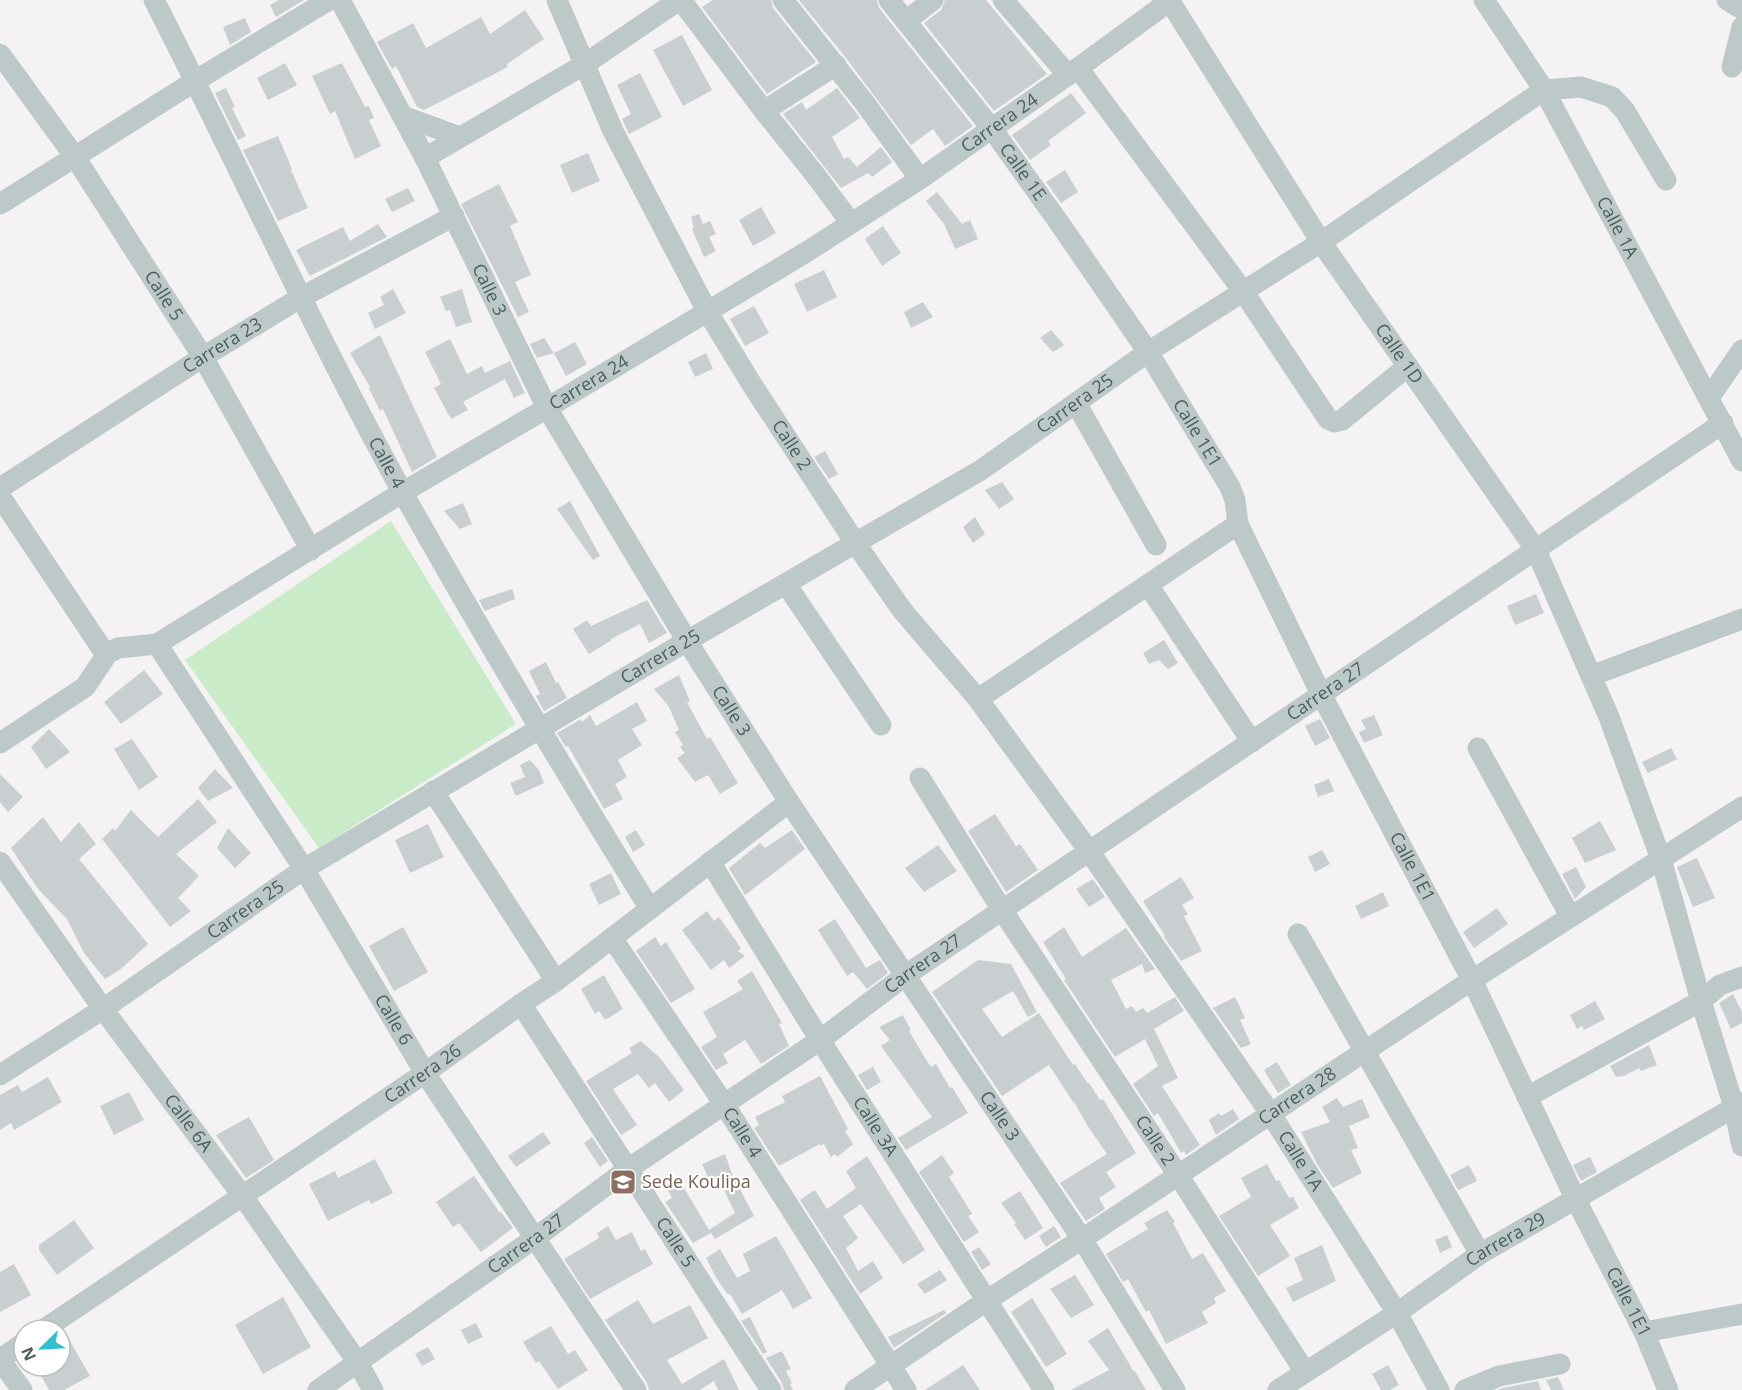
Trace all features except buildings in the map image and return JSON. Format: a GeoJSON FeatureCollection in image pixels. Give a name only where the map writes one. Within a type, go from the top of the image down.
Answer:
{"type":"FeatureCollection","features":[{"type":"Feature","properties":{"kind":"street","name":"Calle 4"},"geometry":{"type":"LineString","coordinates":[[154,0],[300,298],[403,492],[540,730],[650,909]]}},
{"type":"Feature","properties":{"kind":"street"},"geometry":{"type":"LineString","coordinates":[[0,204],[329,0]]}},
{"type":"Feature","properties":{"kind":"street","name":"Calle 3"},"geometry":{"type":"LineString","coordinates":[[340,0],[425,158],[547,408],[687,641],[789,802],[1082,1239],[1175,1390]]}},
{"type":"Feature","properties":{"kind":"street","name":"Calle 2"},"geometry":{"type":"LineString","coordinates":[[557,0],[613,131],[707,311],[751,383],[902,610],[978,699],[1089,850]]}},
{"type":"Feature","properties":{"kind":"street"},"geometry":{"type":"LineString","coordinates":[[425,158],[585,64],[680,0],[851,224]]}},
{"type":"Feature","properties":{"kind":"street"},"geometry":{"type":"LineString","coordinates":[[783,0],[836,65],[920,179]]}},
{"type":"Feature","properties":{"kind":"street","name":"Calle 1E"},"geometry":{"type":"LineString","coordinates":[[889,0],[992,129],[1148,352]]}},
{"type":"Feature","properties":{"kind":"street"},"geometry":{"type":"LineString","coordinates":[[906,21],[933,0]]}},
{"type":"Feature","properties":{"kind":"street"},"geometry":{"type":"LineString","coordinates":[[1003,0],[1073,72],[1243,291],[1328,419],[1342,420],[1408,366]]}},
{"type":"Feature","properties":{"kind":"street","name":"Carrera 24"},"geometry":{"type":"LineString","coordinates":[[106,655],[118,648],[157,644],[403,492],[547,408],[851,224],[992,129],[1170,0]]}},
{"type":"Feature","properties":{"kind":"street","name":"Calle 1D"},"geometry":{"type":"LineString","coordinates":[[1170,0],[1321,242],[1536,550],[1609,717],[1661,859],[1701,1001],[1738,1105],[1742,1146]]}},
{"type":"Feature","properties":{"kind":"street","name":"Calle 1A"},"geometry":{"type":"LineString","coordinates":[[1484,0],[1544,90],[1742,461]]}},
{"type":"Feature","properties":{"kind":"street"},"geometry":{"type":"LineString","coordinates":[[1727,0],[1742,9]]}},
{"type":"Feature","properties":{"kind":"street"},"geometry":{"type":"LineString","coordinates":[[1732,67],[1742,27]]}},
{"type":"Feature","properties":{"kind":"street","name":"Calle 5"},"geometry":{"type":"LineString","coordinates":[[0,54],[75,157],[203,357],[311,550]]}},
{"type":"Feature","properties":{"kind":"street"},"geometry":{"type":"LineString","coordinates":[[764,111],[836,65]]}},
{"type":"Feature","properties":{"kind":"street"},"geometry":{"type":"LineString","coordinates":[[1544,90],[1581,87],[1612,97],[1625,111],[1666,180]]}},
{"type":"Feature","properties":{"kind":"street","name":"Carrera 25"},"geometry":{"type":"LineString","coordinates":[[0,1075],[103,1009],[304,869],[687,641],[981,470],[1148,352],[1321,242],[1544,90]]}},
{"type":"Feature","properties":{"kind":"street"},"geometry":{"type":"LineString","coordinates":[[403,116],[459,137]]}},
{"type":"Feature","properties":{"kind":"street","name":"Carrera 23"},"geometry":{"type":"LineString","coordinates":[[0,488],[203,357],[300,298],[454,216]]}},
{"type":"Feature","properties":{"kind":"street"},"geometry":{"type":"LineString","coordinates":[[1709,398],[1742,350]]}},
{"type":"Feature","properties":{"kind":"street","name":"Calle 1E1"},"geometry":{"type":"LineString","coordinates":[[1148,352],[1230,487],[1239,524],[1321,693],[1472,980],[1575,1198],[1644,1332],[1668,1390]]}},
{"type":"Feature","properties":{"kind":"street"},"geometry":{"type":"LineString","coordinates":[[1076,403],[1156,545]]}},
{"type":"Feature","properties":{"kind":"street","name":"Carrera 27"},"geometry":{"type":"LineString","coordinates":[[318,1390],[535,1238],[628,1169],[820,1040],[906,975],[1723,423]]}},
{"type":"Feature","properties":{"kind":"street"},"geometry":{"type":"LineString","coordinates":[[0,496],[106,655],[84,687],[0,743]]}},
{"type":"Feature","properties":{"kind":"street"},"geometry":{"type":"LineString","coordinates":[[978,699],[1239,524]]}},
{"type":"Feature","properties":{"kind":"street"},"geometry":{"type":"LineString","coordinates":[[786,584],[881,725]]}},
{"type":"Feature","properties":{"kind":"street"},"geometry":{"type":"LineString","coordinates":[[1148,585],[1252,742]]}},
{"type":"Feature","properties":{"kind":"street"},"geometry":{"type":"LineString","coordinates":[[1591,676],[1742,618]]}},
{"type":"Feature","properties":{"kind":"street","name":"Calle 6"},"geometry":{"type":"LineString","coordinates":[[157,644],[304,869],[425,1073],[636,1390]]}},
{"type":"Feature","properties":{"kind":"street"},"geometry":{"type":"LineString","coordinates":[[1478,748],[1570,916]]}},
{"type":"Feature","properties":{"kind":"street","name":"Calle 2"},"geometry":{"type":"LineString","coordinates":[[920,778],[1002,910],[1178,1175],[1305,1372]]}},
{"type":"Feature","properties":{"kind":"street"},"geometry":{"type":"LineString","coordinates":[[433,792],[556,981]]}},
{"type":"Feature","properties":{"kind":"street","name":"Carrera 26"},"geometry":{"type":"LineString","coordinates":[[61,1318],[425,1073],[556,981],[789,802]]}},
{"type":"Feature","properties":{"kind":"street","name":"Carrera 28"},"geometry":{"type":"LineString","coordinates":[[855,1390],[1472,980],[1742,807]]}},
{"type":"Feature","properties":{"kind":"street","name":"Calle 1A"},"geometry":{"type":"LineString","coordinates":[[1089,850],[1270,1113],[1397,1313],[1439,1390]]}},
{"type":"Feature","properties":{"kind":"street","name":"Calle 6A"},"geometry":{"type":"LineString","coordinates":[[0,862],[103,1009],[242,1195],[358,1363],[373,1390]]}},
{"type":"Feature","properties":{"kind":"street","name":"Calle 3A"},"geometry":{"type":"LineString","coordinates":[[710,862],[820,1040],[1044,1390]]}},
{"type":"Feature","properties":{"kind":"street"},"geometry":{"type":"LineString","coordinates":[[1298,934],[1480,1254]]}},
{"type":"Feature","properties":{"kind":"street","name":"Calle 4"},"geometry":{"type":"LineString","coordinates":[[612,938],[724,1104],[906,1390]]}},
{"type":"Feature","properties":{"kind":"street"},"geometry":{"type":"LineString","coordinates":[[1527,1097],[1701,1001],[1720,985],[1742,977]]}},
{"type":"Feature","properties":{"kind":"street","name":"Calle 5"},"geometry":{"type":"LineString","coordinates":[[521,1004],[771,1390]]}},
{"type":"Feature","properties":{"kind":"street","name":"Carrera 29"},"geometry":{"type":"LineString","coordinates":[[1278,1390],[1397,1313],[1480,1254],[1738,1105]]}},
{"type":"Feature","properties":{"kind":"street"},"geometry":{"type":"LineString","coordinates":[[1644,1332],[1742,1314]]}},
{"type":"Feature","properties":{"kind":"street"},"geometry":{"type":"LineString","coordinates":[[0,1359],[22,1390]]}},
{"type":"Feature","properties":{"kind":"street"},"geometry":{"type":"LineString","coordinates":[[1465,1390],[1499,1376],[1560,1364]]}},
{"type":"Feature","properties":{"kind":"green space"},"geometry":{"type":"Polygon","coordinates":[[[391,521],[516,724],[319,848],[185,660],[391,521]]]}},
{"type":"Feature","properties":{"kind":"place","name":"Sede Koulipa"},"geometry":{"type":"Point","coordinates":[623,1182]}}]}
